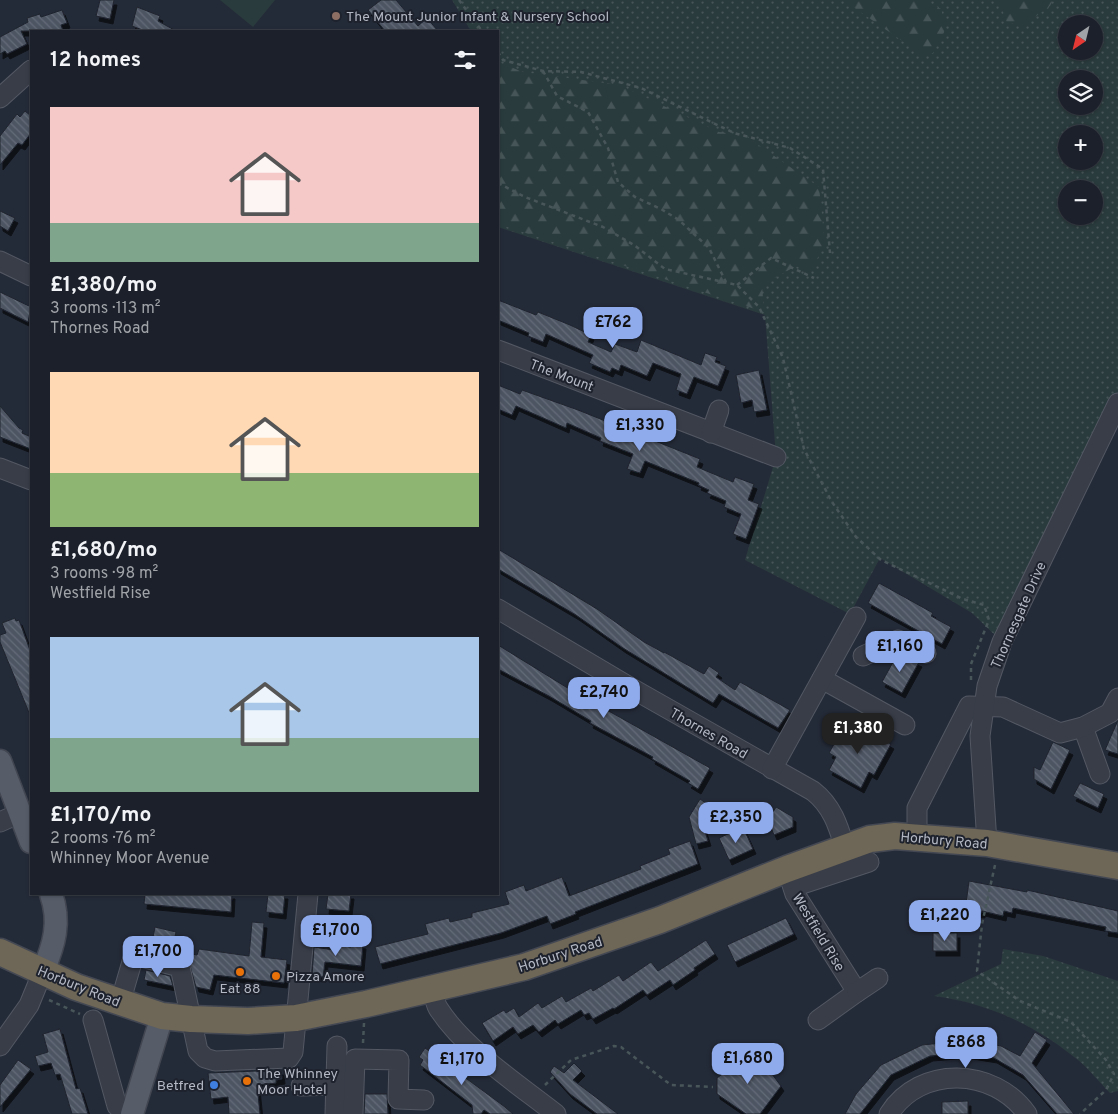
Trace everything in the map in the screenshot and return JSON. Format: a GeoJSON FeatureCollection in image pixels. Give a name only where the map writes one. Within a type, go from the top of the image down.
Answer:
{"type":"FeatureCollection","features":[{"type":"Feature","properties":{"kind":"highway","name":"Horbury Road"},"geometry":{"type":"LineString","coordinates":[[0,952],[38,982],[162,1016],[191,1020],[248,1021],[296,1018],[366,1004],[524,967],[790,878],[845,848],[870,839],[895,836],[993,844],[1118,866]]}},
{"type":"Feature","properties":{"kind":"main road"},"geometry":{"type":"LineString","coordinates":[[0,761],[10,818],[30,841]]}},
{"type":"Feature","properties":{"kind":"main road"},"geometry":{"type":"LineString","coordinates":[[38,982],[52,950],[57,926],[51,895]]}},
{"type":"Feature","properties":{"kind":"main road"},"geometry":{"type":"LineString","coordinates":[[132,1114],[162,1016]]}},
{"type":"Feature","properties":{"kind":"street"},"geometry":{"type":"LineString","coordinates":[[0,98],[30,71]]}},
{"type":"Feature","properties":{"kind":"street"},"geometry":{"type":"LineString","coordinates":[[0,261],[30,276]]}},
{"type":"Feature","properties":{"kind":"street","name":"The Mount"},"geometry":{"type":"LineString","coordinates":[[499,350],[776,457]]}},
{"type":"Feature","properties":{"kind":"street","name":"Thornesgate Drive"},"geometry":{"type":"LineString","coordinates":[[993,844],[978,706],[1002,642],[1118,403]]}},
{"type":"Feature","properties":{"kind":"street"},"geometry":{"type":"LineString","coordinates":[[711,433],[719,410]]}},
{"type":"Feature","properties":{"kind":"street"},"geometry":{"type":"LineString","coordinates":[[0,468],[30,480]]}},
{"type":"Feature","properties":{"kind":"street","name":"Thornes Road"},"geometry":{"type":"LineString","coordinates":[[499,610],[824,800],[838,824],[845,848]]}},
{"type":"Feature","properties":{"kind":"street"},"geometry":{"type":"LineString","coordinates":[[772,769],[856,617]]}},
{"type":"Feature","properties":{"kind":"street"},"geometry":{"type":"LineString","coordinates":[[841,644],[870,660],[898,640],[926,653]]}},
{"type":"Feature","properties":{"kind":"street"},"geometry":{"type":"LineString","coordinates":[[822,679],[905,725]]}},
{"type":"Feature","properties":{"kind":"street"},"geometry":{"type":"LineString","coordinates":[[917,837],[917,808],[978,706],[1003,707],[1060,733],[1083,727],[1115,709]]}},
{"type":"Feature","properties":{"kind":"street"},"geometry":{"type":"LineString","coordinates":[[1083,727],[1100,774]]}},
{"type":"Feature","properties":{"kind":"street"},"geometry":{"type":"LineString","coordinates":[[790,878],[869,862]]}},
{"type":"Feature","properties":{"kind":"street","name":"Westfield Rise"},"geometry":{"type":"LineString","coordinates":[[790,878],[820,938],[857,992]]}},
{"type":"Feature","properties":{"kind":"street"},"geometry":{"type":"LineString","coordinates":[[120,1003],[134,955],[180,968],[198,1051],[204,1058],[214,1061],[289,1058],[293,1052],[308,895]]}},
{"type":"Feature","properties":{"kind":"street"},"geometry":{"type":"LineString","coordinates":[[818,1020],[878,978]]}},
{"type":"Feature","properties":{"kind":"street"},"geometry":{"type":"LineString","coordinates":[[0,1046],[20,1020],[38,982]]}},
{"type":"Feature","properties":{"kind":"street"},"geometry":{"type":"LineString","coordinates":[[433,989],[437,1006],[452,1027],[497,1069],[556,1114]]}},
{"type":"Feature","properties":{"kind":"street"},"geometry":{"type":"LineString","coordinates":[[93,1020],[117,1106],[127,1114]]}},
{"type":"Feature","properties":{"kind":"street"},"geometry":{"type":"LineString","coordinates":[[335,1114],[337,1046]]}},
{"type":"Feature","properties":{"kind":"street"},"geometry":{"type":"LineString","coordinates":[[353,1114],[355,1059],[399,1060],[398,1099],[424,1100]]}},
{"type":"Feature","properties":{"kind":"street"},"geometry":{"type":"LineString","coordinates":[[889,1114],[909,1091],[930,1081],[956,1077],[978,1080],[995,1086],[1008,1095],[1028,1114]]}},
{"type":"Feature","properties":{"kind":"street"},"geometry":{"type":"LineString","coordinates":[[301,1086],[336,1085]]}},
{"type":"Feature","properties":{"kind":"path"},"geometry":{"type":"LineString","coordinates":[[459,0],[481,30]]}},
{"type":"Feature","properties":{"kind":"path"},"geometry":{"type":"LineString","coordinates":[[499,54],[503,60],[543,71],[581,72],[642,88],[734,133],[790,148],[822,169],[830,253]]}},
{"type":"Feature","properties":{"kind":"path"},"geometry":{"type":"LineString","coordinates":[[543,71],[558,96],[588,112],[608,148],[618,182],[635,197],[661,209],[709,248],[727,283]]}},
{"type":"Feature","properties":{"kind":"path"},"geometry":{"type":"LineString","coordinates":[[499,184],[525,197],[603,227],[634,245],[665,269],[737,285],[759,307],[783,358],[804,449],[832,502],[856,537],[881,560],[962,599],[984,605],[990,620],[972,664],[978,706]]}},
{"type":"Feature","properties":{"kind":"path"},"geometry":{"type":"LineString","coordinates":[[737,285],[771,258],[814,278]]}},
{"type":"Feature","properties":{"kind":"path"},"geometry":{"type":"LineString","coordinates":[[993,844],[977,971],[1020,1002],[1071,1022],[1106,1060],[1114,1074],[1106,1090],[1080,1114]]}},
{"type":"Feature","properties":{"kind":"path"},"geometry":{"type":"LineString","coordinates":[[38,982],[93,1020]]}},
{"type":"Feature","properties":{"kind":"path"},"geometry":{"type":"LineString","coordinates":[[361,1059],[366,1004]]}},
{"type":"Feature","properties":{"kind":"path"},"geometry":{"type":"LineString","coordinates":[[534,1097],[571,1060],[614,1046],[621,1047],[671,1085],[713,1087]]}},
{"type":"Feature","properties":{"kind":"green space"},"geometry":{"type":"Polygon","coordinates":[[[220,0],[275,0],[253,27],[220,0]]]}},
{"type":"Feature","properties":{"kind":"green space"},"geometry":{"type":"Polygon","coordinates":[[[452,0],[1118,0],[1118,403],[1002,642],[972,613],[880,558],[850,614],[745,560],[776,457],[765,315],[499,227],[499,30],[470,30],[452,0]]]}},
{"type":"Feature","properties":{"kind":"green space"},"geometry":{"type":"Polygon","coordinates":[[[843,0],[925,0],[941,9],[946,28],[933,53],[924,56],[843,0]]]}},
{"type":"Feature","properties":{"kind":"green space"},"geometry":{"type":"Polygon","coordinates":[[[999,0],[1053,0],[1050,6],[1024,25],[1007,23],[999,0]]]}},
{"type":"Feature","properties":{"kind":"green space"},"geometry":{"type":"Polygon","coordinates":[[[499,62],[523,72],[619,85],[719,132],[744,135],[819,187],[825,245],[809,273],[796,266],[762,285],[764,312],[499,224],[499,62]]]}},
{"type":"Feature","properties":{"kind":"green space"},"geometry":{"type":"Polygon","coordinates":[[[1003,949],[1043,956],[1118,981],[1118,1091],[1110,1093],[1078,1060],[1062,1047],[1028,1026],[992,1010],[954,999],[934,996],[1001,964],[1003,949]]]}},
{"type":"Feature","properties":{"kind":"building"},"geometry":{"type":"Polygon","coordinates":[[[100,0],[114,0],[110,19],[96,16],[100,0]]]}},
{"type":"Feature","properties":{"kind":"building"},"geometry":{"type":"Polygon","coordinates":[[[381,0],[396,0],[418,26],[427,18],[437,30],[384,30],[368,10],[381,0]]]}},
{"type":"Feature","properties":{"kind":"building"},"geometry":{"type":"Polygon","coordinates":[[[137,7],[160,16],[158,21],[174,30],[142,30],[132,26],[137,7]]]}},
{"type":"Feature","properties":{"kind":"building"},"geometry":{"type":"Polygon","coordinates":[[[62,10],[67,23],[61,25],[63,30],[21,31],[27,44],[7,54],[5,51],[0,54],[0,37],[28,22],[27,18],[40,14],[41,17],[62,10]]]}},
{"type":"Feature","properties":{"kind":"building"},"geometry":{"type":"Polygon","coordinates":[[[25,111],[30,115],[30,134],[22,145],[18,143],[0,165],[0,136],[17,114],[20,117],[25,111]]]}},
{"type":"Feature","properties":{"kind":"building"},"geometry":{"type":"Polygon","coordinates":[[[0,211],[15,218],[8,231],[0,226],[0,211]]]}},
{"type":"Feature","properties":{"kind":"building"},"geometry":{"type":"Polygon","coordinates":[[[0,292],[30,307],[28,322],[0,308],[0,292]]]}},
{"type":"Feature","properties":{"kind":"building"},"geometry":{"type":"Polygon","coordinates":[[[499,300],[536,315],[538,312],[570,325],[591,335],[588,342],[611,352],[615,344],[637,352],[641,340],[701,365],[705,353],[717,357],[715,362],[726,366],[718,386],[694,377],[687,394],[676,390],[681,374],[653,363],[647,376],[621,365],[619,371],[612,368],[610,372],[589,363],[593,355],[546,334],[543,342],[528,336],[529,333],[499,320],[499,300]]]}},
{"type":"Feature","properties":{"kind":"building"},"geometry":{"type":"Polygon","coordinates":[[[759,370],[767,410],[754,412],[752,400],[741,403],[736,375],[759,370]]]}},
{"type":"Feature","properties":{"kind":"building"},"geometry":{"type":"Polygon","coordinates":[[[499,385],[520,394],[522,390],[578,410],[700,459],[697,467],[733,482],[735,477],[754,484],[748,500],[759,504],[746,539],[733,534],[741,514],[724,507],[726,501],[707,493],[709,490],[698,485],[699,483],[645,461],[640,473],[627,469],[633,454],[600,441],[601,438],[567,423],[566,428],[516,406],[512,415],[499,409],[499,385]]]}},
{"type":"Feature","properties":{"kind":"building"},"geometry":{"type":"Polygon","coordinates":[[[0,406],[19,428],[23,430],[22,433],[30,437],[30,449],[0,437],[0,406]]]}},
{"type":"Feature","properties":{"kind":"building"},"geometry":{"type":"Polygon","coordinates":[[[499,550],[597,609],[644,642],[704,674],[709,666],[719,673],[716,677],[735,690],[740,682],[790,710],[778,728],[719,694],[713,703],[623,648],[576,615],[499,570],[499,550]]]}},
{"type":"Feature","properties":{"kind":"building"},"geometry":{"type":"Polygon","coordinates":[[[879,583],[933,613],[931,616],[951,627],[942,644],[868,603],[879,583]]]}},
{"type":"Feature","properties":{"kind":"building"},"geometry":{"type":"Polygon","coordinates":[[[15,618],[16,621],[19,620],[30,650],[30,715],[0,642],[0,635],[6,633],[2,623],[15,618]]]}},
{"type":"Feature","properties":{"kind":"building"},"geometry":{"type":"Polygon","coordinates":[[[499,646],[566,687],[710,768],[698,789],[688,783],[690,781],[652,759],[653,757],[590,723],[591,721],[499,670],[499,646]]]}},
{"type":"Feature","properties":{"kind":"building"},"geometry":{"type":"Polygon","coordinates":[[[898,653],[919,662],[902,693],[882,682],[898,653]]]}},
{"type":"Feature","properties":{"kind":"building"},"geometry":{"type":"Polygon","coordinates":[[[1118,720],[1118,754],[1105,750],[1118,720]]]}},
{"type":"Feature","properties":{"kind":"building"},"geometry":{"type":"Polygon","coordinates":[[[855,724],[891,744],[874,775],[869,772],[861,788],[829,770],[836,757],[829,753],[843,728],[851,732],[855,724]]]}},
{"type":"Feature","properties":{"kind":"building"},"geometry":{"type":"Polygon","coordinates":[[[1053,742],[1070,750],[1051,789],[1034,779],[1034,767],[1040,770],[1053,742]]]}},
{"type":"Feature","properties":{"kind":"building"},"geometry":{"type":"Polygon","coordinates":[[[1080,783],[1104,794],[1098,808],[1073,796],[1080,783]]]}},
{"type":"Feature","properties":{"kind":"building"},"geometry":{"type":"Polygon","coordinates":[[[700,799],[711,807],[702,822],[708,841],[696,844],[689,817],[700,799]]]}},
{"type":"Feature","properties":{"kind":"building"},"geometry":{"type":"Polygon","coordinates":[[[776,807],[793,817],[793,827],[774,835],[768,820],[776,807]]]}},
{"type":"Feature","properties":{"kind":"building"},"geometry":{"type":"Polygon","coordinates":[[[743,827],[753,849],[729,860],[719,838],[743,827]]]}},
{"type":"Feature","properties":{"kind":"building"},"geometry":{"type":"Polygon","coordinates":[[[690,841],[698,864],[575,912],[576,914],[550,924],[547,916],[501,933],[380,964],[375,947],[428,934],[425,924],[449,918],[450,922],[472,917],[472,913],[509,904],[505,892],[524,885],[526,891],[562,877],[569,896],[641,869],[640,866],[670,854],[668,849],[690,841]]]}},
{"type":"Feature","properties":{"kind":"building"},"geometry":{"type":"Polygon","coordinates":[[[969,881],[1027,892],[1027,890],[1118,911],[1118,933],[1105,931],[1106,927],[1013,908],[1012,913],[1004,911],[1003,916],[982,911],[982,913],[965,911],[969,881]]]}},
{"type":"Feature","properties":{"kind":"building"},"geometry":{"type":"Polygon","coordinates":[[[145,895],[232,895],[231,912],[144,904],[145,895]]]}},
{"type":"Feature","properties":{"kind":"building"},"geometry":{"type":"Polygon","coordinates":[[[268,895],[285,895],[283,914],[266,912],[268,895]]]}},
{"type":"Feature","properties":{"kind":"building"},"geometry":{"type":"Polygon","coordinates":[[[328,895],[351,895],[349,911],[326,909],[328,895]]]}},
{"type":"Feature","properties":{"kind":"building"},"geometry":{"type":"Polygon","coordinates":[[[786,918],[794,934],[735,962],[727,945],[786,918]]]}},
{"type":"Feature","properties":{"kind":"building"},"geometry":{"type":"Polygon","coordinates":[[[252,922],[264,923],[261,957],[287,960],[284,983],[214,975],[210,990],[196,987],[188,959],[151,948],[155,927],[176,932],[172,950],[197,955],[199,949],[249,956],[252,922]]]}},
{"type":"Feature","properties":{"kind":"building"},"geometry":{"type":"Polygon","coordinates":[[[933,933],[957,933],[957,951],[933,951],[933,933]]]}},
{"type":"Feature","properties":{"kind":"building"},"geometry":{"type":"Polygon","coordinates":[[[706,940],[715,954],[694,968],[695,970],[673,985],[670,980],[647,995],[643,990],[614,1009],[593,1019],[589,1013],[584,1015],[581,1010],[558,1024],[555,1020],[539,1032],[533,1025],[518,1034],[513,1027],[493,1041],[482,1023],[504,1010],[506,1013],[514,1008],[519,1017],[538,1003],[542,1008],[562,996],[566,1002],[591,988],[593,991],[619,975],[623,981],[651,962],[658,971],[706,940]]]}},
{"type":"Feature","properties":{"kind":"building"},"geometry":{"type":"Polygon","coordinates":[[[351,943],[363,944],[361,966],[325,962],[323,977],[312,976],[314,947],[334,950],[335,945],[351,947],[351,943]]]}},
{"type":"Feature","properties":{"kind":"building"},"geometry":{"type":"Polygon","coordinates":[[[146,970],[170,976],[173,986],[144,980],[146,970]]]}},
{"type":"Feature","properties":{"kind":"building"},"geometry":{"type":"Polygon","coordinates":[[[60,1029],[76,1089],[80,1088],[88,1114],[72,1114],[60,1074],[55,1075],[51,1063],[38,1066],[35,1056],[48,1052],[43,1034],[60,1029]]]}},
{"type":"Feature","properties":{"kind":"building"},"geometry":{"type":"Polygon","coordinates":[[[1035,1032],[1047,1040],[1032,1063],[1074,1114],[1057,1114],[1023,1075],[994,1058],[964,1053],[930,1056],[891,1075],[860,1114],[845,1114],[856,1094],[881,1065],[922,1045],[971,1040],[1001,1046],[1020,1056],[1035,1032]]]}},
{"type":"Feature","properties":{"kind":"building"},"geometry":{"type":"Polygon","coordinates":[[[425,1048],[513,1114],[490,1114],[484,1110],[481,1114],[473,1114],[472,1105],[420,1065],[423,1060],[419,1057],[425,1048]]]}},
{"type":"Feature","properties":{"kind":"building"},"geometry":{"type":"Polygon","coordinates":[[[754,1050],[781,1086],[760,1114],[746,1114],[717,1094],[717,1078],[754,1050]]]}},
{"type":"Feature","properties":{"kind":"building"},"geometry":{"type":"Polygon","coordinates":[[[18,1060],[31,1069],[0,1107],[0,1085],[18,1060]]]}},
{"type":"Feature","properties":{"kind":"building"},"geometry":{"type":"Polygon","coordinates":[[[574,1063],[582,1071],[573,1080],[618,1114],[597,1114],[570,1094],[550,1072],[554,1066],[564,1073],[574,1063]]]}},
{"type":"Feature","properties":{"kind":"building"},"geometry":{"type":"Polygon","coordinates":[[[281,1070],[282,1079],[276,1080],[276,1083],[257,1085],[260,1114],[229,1114],[228,1097],[211,1099],[208,1073],[281,1070]]]}},
{"type":"Feature","properties":{"kind":"building"},"geometry":{"type":"Polygon","coordinates":[[[365,1094],[387,1094],[388,1114],[364,1114],[365,1094]]]}},
{"type":"Feature","properties":{"kind":"building"},"geometry":{"type":"Polygon","coordinates":[[[968,1101],[968,1114],[942,1114],[942,1102],[968,1101]]]}},
{"type":"Feature","properties":{"kind":"place","name":"The Mount Junior Infant & Nursery School"},"geometry":{"type":"Point","coordinates":[336,16]}},
{"type":"Feature","properties":{"kind":"place","name":"Eat 88"},"geometry":{"type":"Point","coordinates":[240,972]}},
{"type":"Feature","properties":{"kind":"place","name":"Pizza Amore"},"geometry":{"type":"Point","coordinates":[276,976]}},
{"type":"Feature","properties":{"kind":"place","name":"The Whinney Moor Hotel"},"geometry":{"type":"Point","coordinates":[247,1081]}},
{"type":"Feature","properties":{"kind":"place","name":"Betfred"},"geometry":{"type":"Point","coordinates":[214,1085]}}]}
